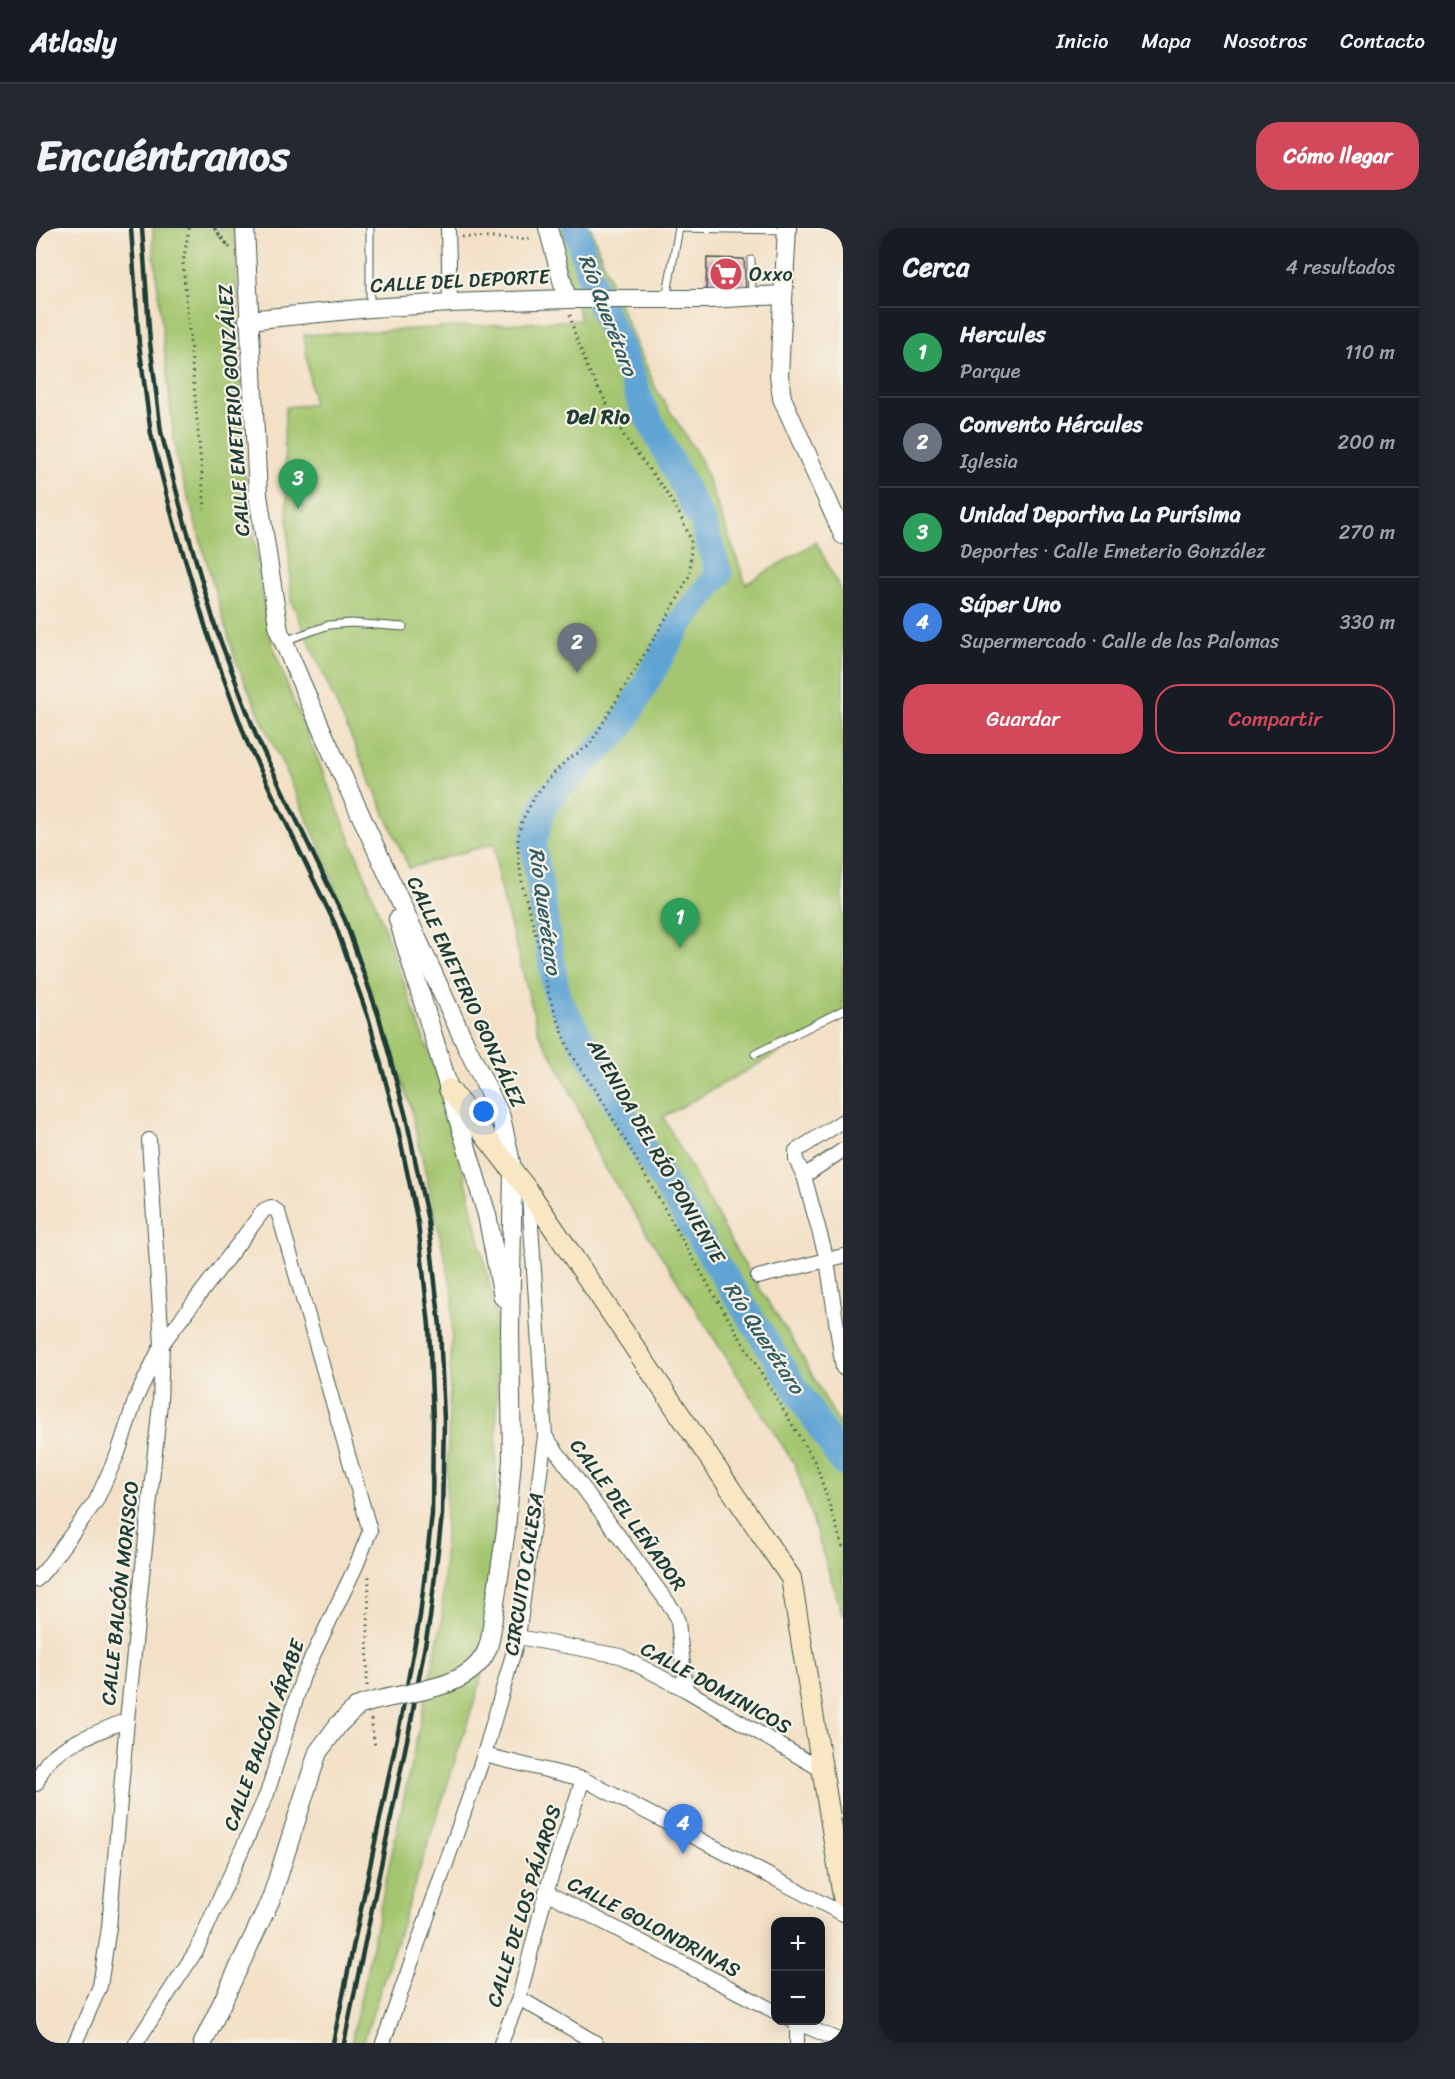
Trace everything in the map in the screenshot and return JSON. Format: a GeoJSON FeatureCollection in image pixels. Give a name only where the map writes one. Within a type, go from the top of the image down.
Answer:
{"type":"FeatureCollection","features":[{"type":"Feature","properties":{"kind":"main road"},"geometry":{"type":"LineString","coordinates":[[448,1089],[529,1192],[791,1578],[843,1897]]}},
{"type":"Feature","properties":{"kind":"street","name":"CALLE EMETERIO GONZÁLEZ"},"geometry":{"type":"LineString","coordinates":[[203,2043],[272,1899],[318,1752],[339,1724],[361,1704],[457,1680],[477,1666],[488,1647],[506,1530],[512,1461],[510,1331],[513,1172],[501,1117],[378,854],[279,631],[258,495],[245,228]]}},
{"type":"Feature","properties":{"kind":"street"},"geometry":{"type":"LineString","coordinates":[[787,229],[779,375],[782,398],[843,535]]}},
{"type":"Feature","properties":{"kind":"street"},"geometry":{"type":"LineString","coordinates":[[448,232],[450,303]]}},
{"type":"Feature","properties":{"kind":"street"},"geometry":{"type":"LineString","coordinates":[[550,233],[572,299]]}},
{"type":"Feature","properties":{"kind":"street","name":"CALLE DEL DEPORTE"},"geometry":{"type":"LineString","coordinates":[[248,320],[450,303],[572,299],[665,300],[782,295]]}},
{"type":"Feature","properties":{"kind":"street","name":"CALLE EMETERIO GONZÁLEZ"},"geometry":{"type":"LineString","coordinates":[[378,854],[486,1215],[510,1331]]}},
{"type":"Feature","properties":{"kind":"street"},"geometry":{"type":"LineString","coordinates":[[438,1052],[450,1040],[465,1043]]}},
{"type":"Feature","properties":{"kind":"street"},"geometry":{"type":"LineString","coordinates":[[843,1121],[796,1151],[796,1160],[804,1176],[827,1260],[843,1368]]}},
{"type":"Feature","properties":{"kind":"street","name":"CALLE BALCÓN MORISCO"},"geometry":{"type":"LineString","coordinates":[[75,2043],[100,1986],[109,1927],[127,1720],[160,1403],[162,1344],[149,1140]]}},
{"type":"Feature","properties":{"kind":"street"},"geometry":{"type":"LineString","coordinates":[[804,1176],[843,1150]]}},
{"type":"Feature","properties":{"kind":"street","name":"CIRCUITO CALESA"},"geometry":{"type":"LineString","coordinates":[[383,2043],[484,1755],[518,1637],[545,1436],[529,1192]]}},
{"type":"Feature","properties":{"kind":"street","name":"CALLE BALCÓN ÁRABE"},"geometry":{"type":"LineString","coordinates":[[136,2043],[196,1951],[267,1794],[303,1676],[356,1566],[370,1531],[278,1212],[271,1207],[264,1210],[162,1344]]}},
{"type":"Feature","properties":{"kind":"street"},"geometry":{"type":"LineString","coordinates":[[758,1277],[843,1256]]}},
{"type":"Feature","properties":{"kind":"street"},"geometry":{"type":"LineString","coordinates":[[36,1580],[96,1501],[118,1453],[136,1398],[162,1344]]}},
{"type":"Feature","properties":{"kind":"street","name":"CALLE DEL LEÑADOR"},"geometry":{"type":"LineString","coordinates":[[545,1436],[674,1611],[678,1622],[686,1690]]}},
{"type":"Feature","properties":{"kind":"street","name":"CALLE DOMINICOS"},"geometry":{"type":"LineString","coordinates":[[518,1637],[620,1656],[686,1690],[822,1770]]}},
{"type":"Feature","properties":{"kind":"street"},"geometry":{"type":"LineString","coordinates":[[36,1784],[50,1759],[63,1749],[127,1720]]}},
{"type":"Feature","properties":{"kind":"street"},"geometry":{"type":"LineString","coordinates":[[484,1755],[583,1779],[843,1914]]}},
{"type":"Feature","properties":{"kind":"street","name":"CALLE DE LOS PÁJAROS"},"geometry":{"type":"LineString","coordinates":[[501,2043],[519,1998],[546,1892],[583,1779]]}},
{"type":"Feature","properties":{"kind":"street","name":"CALLE GOLONDRINAS"},"geometry":{"type":"LineString","coordinates":[[546,1892],[771,2009]]}},
{"type":"Feature","properties":{"kind":"street"},"geometry":{"type":"LineString","coordinates":[[519,1998],[596,2043]]}},
{"type":"Feature","properties":{"kind":"street"},"geometry":{"type":"LineString","coordinates":[[794,2025],[797,2043]]}},
{"type":"Feature","properties":{"kind":"street"},"geometry":{"type":"LineString","coordinates":[[801,2025],[843,2042]]}},
{"type":"Feature","properties":{"kind":"lane"},"geometry":{"type":"LineString","coordinates":[[369,228],[370,308]]}},
{"type":"Feature","properties":{"kind":"lane"},"geometry":{"type":"LineString","coordinates":[[665,300],[679,228],[787,229]]}},
{"type":"Feature","properties":{"kind":"lane"},"geometry":{"type":"LineString","coordinates":[[751,260],[752,296]]}},
{"type":"Feature","properties":{"kind":"lane"},"geometry":{"type":"LineString","coordinates":[[284,641],[329,625],[351,623],[404,627]]}},
{"type":"Feature","properties":{"kind":"lane"},"geometry":{"type":"LineString","coordinates":[[755,1054],[843,1010]]}},
{"type":"Feature","properties":{"kind":"path"},"geometry":{"type":"LineString","coordinates":[[189,228],[183,263],[205,509]]}},
{"type":"Feature","properties":{"kind":"path"},"geometry":{"type":"LineString","coordinates":[[214,228],[230,248],[214,228]]}},
{"type":"Feature","properties":{"kind":"path"},"geometry":{"type":"LineString","coordinates":[[448,232],[550,233]]}},
{"type":"Feature","properties":{"kind":"path","name":"AVENIDA DEL RÍO PONIENTE"},"geometry":{"type":"LineString","coordinates":[[572,299],[575,334],[588,369],[626,439],[664,489],[691,540],[690,574],[677,600],[589,746],[567,760],[535,796],[522,821],[518,837],[523,888],[539,946],[548,992],[570,1053],[602,1100],[713,1293],[816,1464],[843,1547]]}},
{"type":"Feature","properties":{"kind":"path"},"geometry":{"type":"LineString","coordinates":[[367,1689],[369,1565]]}},
{"type":"Feature","properties":{"kind":"path"},"geometry":{"type":"LineString","coordinates":[[370,1712],[375,1747]]}},
{"type":"Feature","properties":{"kind":"green space"},"geometry":{"type":"Polygon","coordinates":[[[153,228],[235,228],[244,470],[268,631],[287,685],[367,880],[451,1114],[498,1322],[495,1549],[480,1684],[363,2043],[351,2043],[442,1621],[453,1294],[410,1104],[322,852],[236,662],[176,457],[153,228]]]}},
{"type":"Feature","properties":{"kind":"green space"},"geometry":{"type":"Polygon","coordinates":[[[553,228],[591,228],[613,290],[656,389],[701,460],[746,584],[816,542],[843,594],[843,1017],[663,1117],[741,1259],[796,1346],[843,1431],[843,1616],[795,1465],[599,1158],[564,1079],[539,1034],[498,878],[495,843],[409,868],[291,601],[284,432],[286,407],[313,404],[304,335],[581,320],[553,228]]]}},
{"type":"Feature","properties":{"kind":"building","name":"Oxxo"},"geometry":{"type":"Polygon","coordinates":[[[707,258],[744,259],[746,292],[706,290],[707,258]]]}},
{"type":"Feature","properties":{"kind":"waterway","name":"Río Querétaro"},"geometry":{"type":"LineString","coordinates":[[576,228],[596,297],[621,348],[643,408],[703,523],[719,574],[679,625],[619,730],[545,801],[533,843],[557,997],[647,1155],[843,1463]]}},
{"type":"Feature","properties":{"kind":"railway"},"geometry":{"type":"LineString","coordinates":[[131,228],[139,344],[151,434],[174,523],[207,632],[247,742],[335,924],[369,1020],[396,1120],[418,1223],[429,1326],[433,1420],[432,1514],[420,1616],[401,1718],[333,2043]]}},
{"type":"Feature","properties":{"kind":"railway"},"geometry":{"type":"LineString","coordinates":[[142,228],[150,343],[161,432],[184,520],[216,629],[257,738],[345,920],[379,1017],[406,1117],[428,1221],[440,1326],[444,1420],[442,1515],[430,1618],[411,1721],[344,2043]]}},
{"type":"Feature","properties":{"kind":"place","name":"Oxxo"},"geometry":{"type":"Point","coordinates":[726,274]}},
{"type":"Feature","properties":{"kind":"place","name":"Unidad Deportiva La Purísima"},"geometry":{"type":"Point","coordinates":[298,509]}},
{"type":"Feature","properties":{"kind":"place","name":"Convento Hércules"},"geometry":{"type":"Point","coordinates":[577,673]}},
{"type":"Feature","properties":{"kind":"place","name":"Hercules"},"geometry":{"type":"Point","coordinates":[680,948]}},
{"type":"Feature","properties":{"kind":"place","name":"Súper Uno"},"geometry":{"type":"Point","coordinates":[683,1854]}},
{"type":"Feature","properties":{"kind":"district","name":"Del Rio"},"geometry":{"type":"Point","coordinates":[598,417]}}]}
